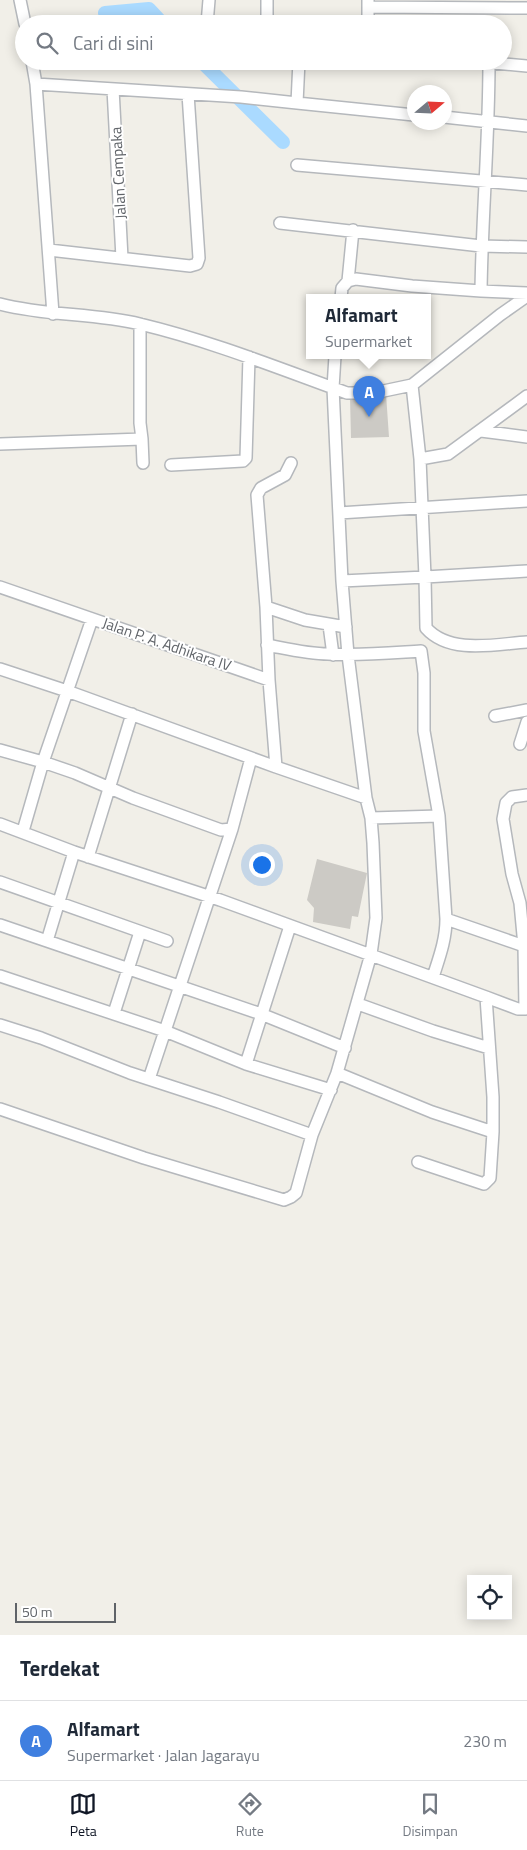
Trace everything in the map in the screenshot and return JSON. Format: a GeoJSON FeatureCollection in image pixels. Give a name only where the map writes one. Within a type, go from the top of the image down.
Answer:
{"type":"FeatureCollection","features":[{"type":"Feature","properties":{"kind":"street"},"geometry":{"type":"LineString","coordinates":[[20,0],[23,15]]}},
{"type":"Feature","properties":{"kind":"street"},"geometry":{"type":"LineString","coordinates":[[208,15],[210,0]]}},
{"type":"Feature","properties":{"kind":"street"},"geometry":{"type":"LineString","coordinates":[[267,0],[267,15]]}},
{"type":"Feature","properties":{"kind":"street"},"geometry":{"type":"LineString","coordinates":[[368,3],[527,5]]}},
{"type":"Feature","properties":{"kind":"street"},"geometry":{"type":"LineString","coordinates":[[512,65],[527,66]]}},
{"type":"Feature","properties":{"kind":"street"},"geometry":{"type":"LineString","coordinates":[[34,70],[53,314]]}},
{"type":"Feature","properties":{"kind":"street"},"geometry":{"type":"LineString","coordinates":[[296,103],[298,70]]}},
{"type":"Feature","properties":{"kind":"street"},"geometry":{"type":"LineString","coordinates":[[481,291],[484,181],[489,122],[489,70]]}},
{"type":"Feature","properties":{"kind":"street"},"geometry":{"type":"LineString","coordinates":[[36,84],[241,97],[407,113]]}},
{"type":"Feature","properties":{"kind":"street","name":"Jalan Cempaka"},"geometry":{"type":"LineString","coordinates":[[113,89],[122,258]]}},
{"type":"Feature","properties":{"kind":"street"},"geometry":{"type":"LineString","coordinates":[[49,250],[190,266],[198,264],[188,94]]}},
{"type":"Feature","properties":{"kind":"street"},"geometry":{"type":"LineString","coordinates":[[452,119],[527,126]]}},
{"type":"Feature","properties":{"kind":"street"},"geometry":{"type":"LineString","coordinates":[[297,165],[527,185]]}},
{"type":"Feature","properties":{"kind":"street"},"geometry":{"type":"LineString","coordinates":[[280,223],[481,246],[527,247]]}},
{"type":"Feature","properties":{"kind":"street"},"geometry":{"type":"LineString","coordinates":[[341,294],[342,288],[348,281],[353,230]]}},
{"type":"Feature","properties":{"kind":"street"},"geometry":{"type":"LineString","coordinates":[[348,281],[356,279],[412,286],[527,294]]}},
{"type":"Feature","properties":{"kind":"street"},"geometry":{"type":"LineString","coordinates":[[0,304],[53,314],[112,318],[140,324],[225,347],[346,393],[367,394],[412,385],[527,294]]}},
{"type":"Feature","properties":{"kind":"street"},"geometry":{"type":"LineString","coordinates":[[140,324],[140,423],[143,463]]}},
{"type":"Feature","properties":{"kind":"street"},"geometry":{"type":"LineString","coordinates":[[170,465],[243,461],[246,458],[248,357]]}},
{"type":"Feature","properties":{"kind":"street"},"geometry":{"type":"LineString","coordinates":[[0,1109],[144,1158],[284,1200],[296,1193],[312,1135],[337,1073],[358,1004],[371,954],[376,906],[371,818],[366,798],[348,655],[342,581],[333,388],[335,359]]}},
{"type":"Feature","properties":{"kind":"street"},"geometry":{"type":"LineString","coordinates":[[412,385],[420,459],[426,628],[431,633],[451,644],[479,645],[527,642]]}},
{"type":"Feature","properties":{"kind":"street"},"geometry":{"type":"LineString","coordinates":[[420,459],[448,454],[527,396]]}},
{"type":"Feature","properties":{"kind":"street"},"geometry":{"type":"LineString","coordinates":[[481,431],[527,437]]}},
{"type":"Feature","properties":{"kind":"street"},"geometry":{"type":"LineString","coordinates":[[0,444],[142,439]]}},
{"type":"Feature","properties":{"kind":"street"},"geometry":{"type":"LineString","coordinates":[[276,767],[257,495],[260,488],[285,475],[291,463]]}},
{"type":"Feature","properties":{"kind":"street"},"geometry":{"type":"LineString","coordinates":[[339,513],[527,501]]}},
{"type":"Feature","properties":{"kind":"street"},"geometry":{"type":"LineString","coordinates":[[342,581],[527,571]]}},
{"type":"Feature","properties":{"kind":"street","name":"Jalan P. A. Adhikara IV"},"geometry":{"type":"LineString","coordinates":[[0,587],[31,596],[270,680]]}},
{"type":"Feature","properties":{"kind":"street"},"geometry":{"type":"LineString","coordinates":[[266,609],[329,626],[346,628]]}},
{"type":"Feature","properties":{"kind":"street"},"geometry":{"type":"LineString","coordinates":[[23,831],[66,691],[92,618]]}},
{"type":"Feature","properties":{"kind":"street"},"geometry":{"type":"LineString","coordinates":[[329,626],[333,653]]}},
{"type":"Feature","properties":{"kind":"street"},"geometry":{"type":"LineString","coordinates":[[267,643],[305,652],[348,655],[421,651],[424,673],[424,731],[439,816],[446,920],[446,933],[433,977]]}},
{"type":"Feature","properties":{"kind":"street"},"geometry":{"type":"LineString","coordinates":[[0,669],[366,798]]}},
{"type":"Feature","properties":{"kind":"street"},"geometry":{"type":"LineString","coordinates":[[495,716],[527,710]]}},
{"type":"Feature","properties":{"kind":"street"},"geometry":{"type":"LineString","coordinates":[[88,857],[132,714]]}},
{"type":"Feature","properties":{"kind":"street"},"geometry":{"type":"LineString","coordinates":[[520,744],[527,722]]}},
{"type":"Feature","properties":{"kind":"street"},"geometry":{"type":"LineString","coordinates":[[0,750],[43,762],[133,798],[221,830],[232,829]]}},
{"type":"Feature","properties":{"kind":"street"},"geometry":{"type":"LineString","coordinates":[[149,1080],[232,829],[251,758]]}},
{"type":"Feature","properties":{"kind":"street"},"geometry":{"type":"LineString","coordinates":[[0,824],[23,831],[88,857],[210,896],[518,1009],[525,1009],[524,946],[520,903],[512,874],[503,819],[506,803],[512,797],[527,795]]}},
{"type":"Feature","properties":{"kind":"street"},"geometry":{"type":"LineString","coordinates":[[371,818],[439,816]]}},
{"type":"Feature","properties":{"kind":"street"},"geometry":{"type":"LineString","coordinates":[[47,941],[74,852]]}},
{"type":"Feature","properties":{"kind":"street"},"geometry":{"type":"LineString","coordinates":[[0,882],[168,941]]}},
{"type":"Feature","properties":{"kind":"street"},"geometry":{"type":"LineString","coordinates":[[446,920],[524,946]]}},
{"type":"Feature","properties":{"kind":"street"},"geometry":{"type":"LineString","coordinates":[[0,925],[261,1014],[345,1048]]}},
{"type":"Feature","properties":{"kind":"street"},"geometry":{"type":"LineString","coordinates":[[246,1064],[290,926]]}},
{"type":"Feature","properties":{"kind":"street"},"geometry":{"type":"LineString","coordinates":[[114,1014],[140,932]]}},
{"type":"Feature","properties":{"kind":"street"},"geometry":{"type":"LineString","coordinates":[[0,976],[164,1031],[246,1064],[331,1090]]}},
{"type":"Feature","properties":{"kind":"street"},"geometry":{"type":"LineString","coordinates":[[418,1162],[484,1184],[490,1178],[493,1097],[486,997]]}},
{"type":"Feature","properties":{"kind":"street"},"geometry":{"type":"LineString","coordinates":[[358,1004],[433,1031],[489,1048]]}},
{"type":"Feature","properties":{"kind":"street"},"geometry":{"type":"LineString","coordinates":[[0,1025],[41,1038],[149,1080],[220,1102],[312,1135]]}},
{"type":"Feature","properties":{"kind":"street"},"geometry":{"type":"LineString","coordinates":[[337,1073],[432,1112],[493,1132]]}},
{"type":"Feature","properties":{"kind":"building"},"geometry":{"type":"Polygon","coordinates":[[[386,394],[389,437],[351,438],[350,397],[386,394]]]}},
{"type":"Feature","properties":{"kind":"building"},"geometry":{"type":"Polygon","coordinates":[[[317,859],[367,873],[358,917],[352,916],[350,929],[313,922],[314,908],[307,900],[317,859]]]}},
{"type":"Feature","properties":{"kind":"waterway"},"geometry":{"type":"LineString","coordinates":[[105,13],[149,9],[155,15]]}},
{"type":"Feature","properties":{"kind":"waterway"},"geometry":{"type":"LineString","coordinates":[[210,70],[283,142]]}},
{"type":"Feature","properties":{"kind":"place","name":"Alfamart"},"geometry":{"type":"Point","coordinates":[369,417]}}]}
